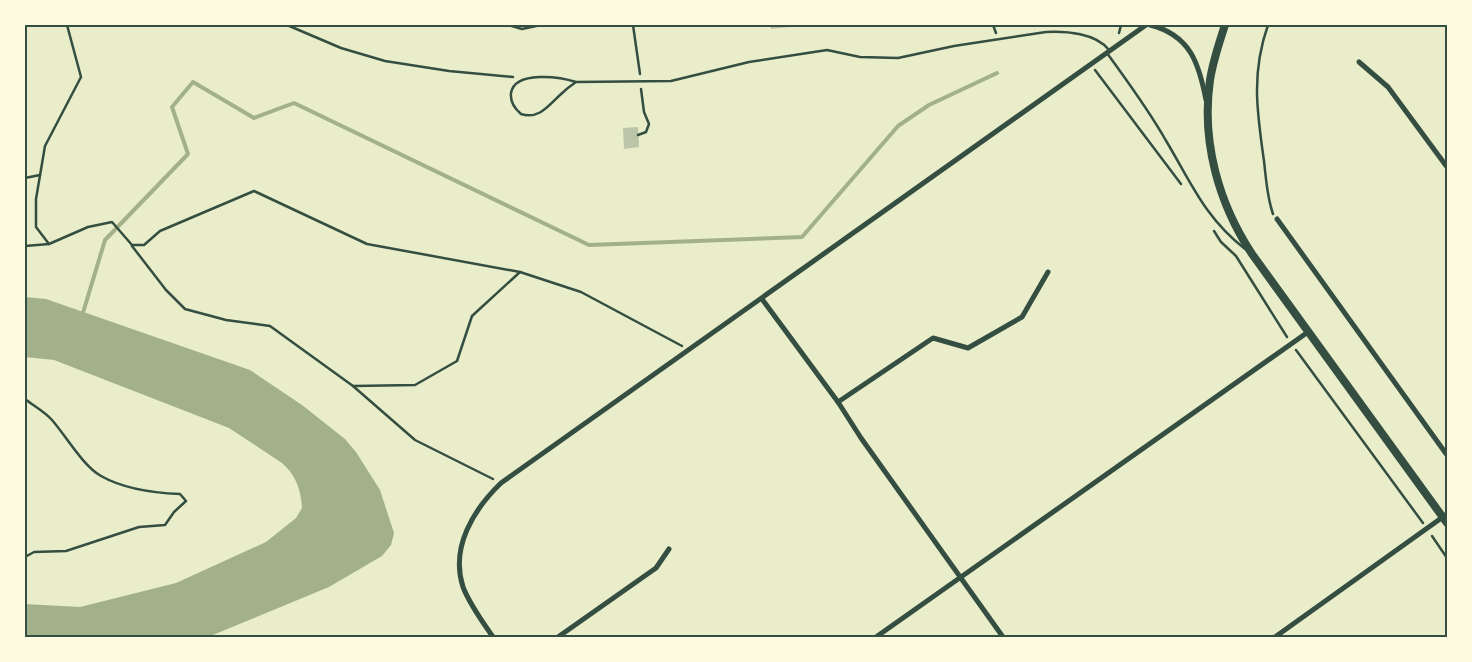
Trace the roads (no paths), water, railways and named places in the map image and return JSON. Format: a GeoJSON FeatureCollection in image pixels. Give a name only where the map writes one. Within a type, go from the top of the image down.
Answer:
{"type":"FeatureCollection","features":[{"type":"Feature","properties":{"kind":"main road"},"geometry":{"type":"LineString","coordinates":[[1225,25],[1218,44],[1210,80],[1208,115],[1214,169],[1235,228],[1308,332],[1446,518]]}},
{"type":"Feature","properties":{"kind":"street"},"geometry":{"type":"LineString","coordinates":[[493,637],[471,603],[463,586],[460,554],[463,539],[474,514],[501,483],[1148,25],[1162,28],[1170,33],[1192,54],[1201,76],[1208,115]]}},
{"type":"Feature","properties":{"kind":"street"},"geometry":{"type":"LineString","coordinates":[[1359,62],[1388,87],[1447,167]]}},
{"type":"Feature","properties":{"kind":"street"},"geometry":{"type":"LineString","coordinates":[[1276,219],[1447,455]]}},
{"type":"Feature","properties":{"kind":"street"},"geometry":{"type":"LineString","coordinates":[[838,402],[933,338],[968,348],[1022,318],[1048,272]]}},
{"type":"Feature","properties":{"kind":"street"},"geometry":{"type":"LineString","coordinates":[[762,299],[838,402],[861,438],[1002,637]]}},
{"type":"Feature","properties":{"kind":"street"},"geometry":{"type":"LineString","coordinates":[[876,637],[1308,332]]}},
{"type":"Feature","properties":{"kind":"street"},"geometry":{"type":"LineString","coordinates":[[1275,637],[1427,529],[1446,518]]}},
{"type":"Feature","properties":{"kind":"street"},"geometry":{"type":"LineString","coordinates":[[558,637],[656,568],[669,549]]}},
{"type":"Feature","properties":{"kind":"lane"},"geometry":{"type":"LineString","coordinates":[[576,82],[565,89],[542,111],[527,115],[521,114],[512,102],[511,96],[514,86],[529,79],[553,76],[576,82],[671,81],[749,62],[826,50],[860,57],[898,58],[954,46],[1046,32],[1066,32],[1086,37],[1101,42],[1109,52],[1153,119],[1203,206],[1221,228],[1252,254]]}},
{"type":"Feature","properties":{"kind":"waterway"},"geometry":{"type":"LineString","coordinates":[[82,316],[105,240],[188,154],[172,107],[193,82],[254,118],[294,103],[589,245],[802,237],[898,126],[929,105],[997,73]]}}]}
